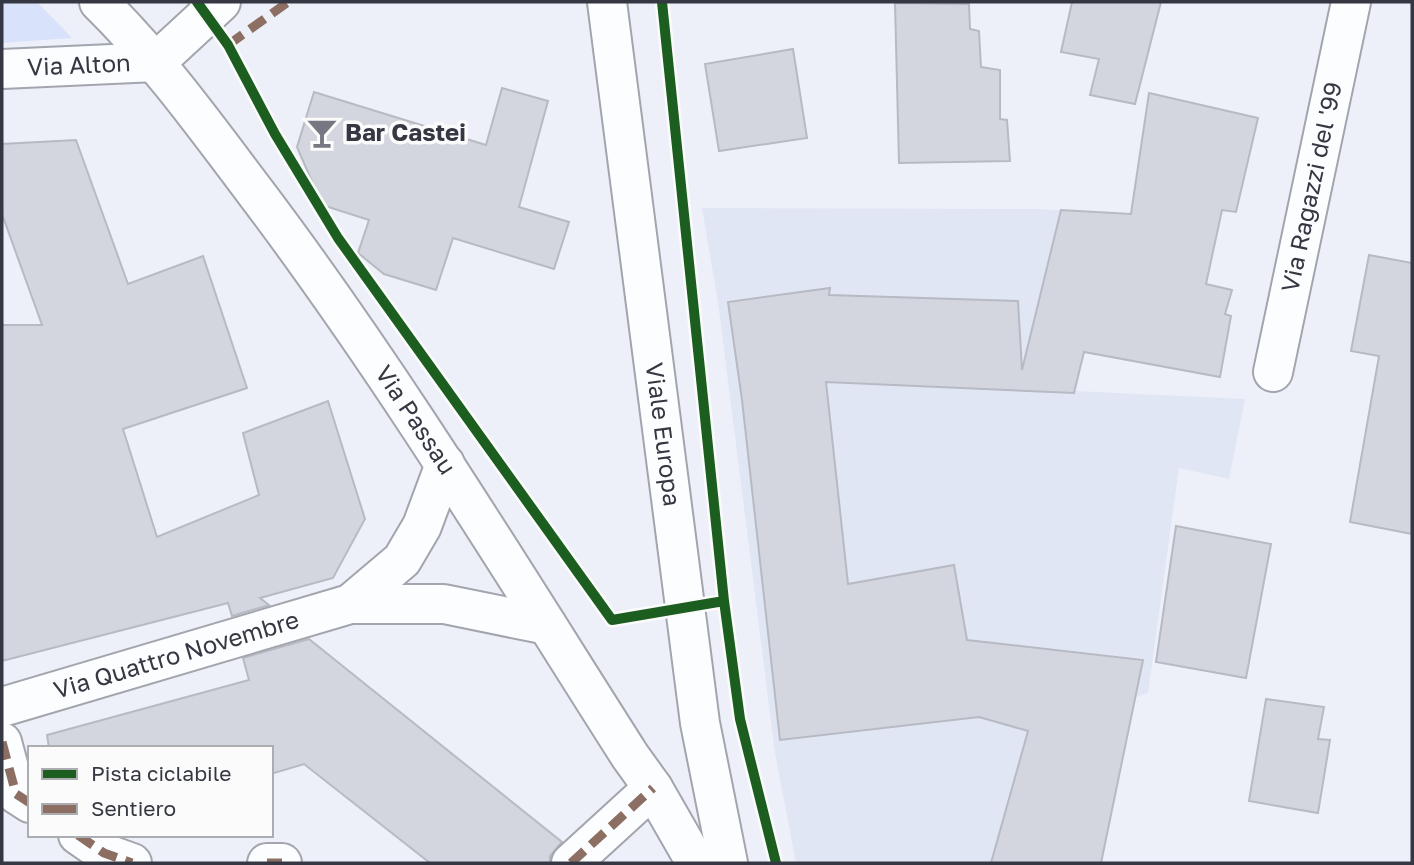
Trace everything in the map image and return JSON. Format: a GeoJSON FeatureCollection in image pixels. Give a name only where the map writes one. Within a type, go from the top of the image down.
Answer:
{"type":"FeatureCollection","features":[{"type":"Feature","properties":{"kind":"street","name":"Via Passau"},"geometry":{"type":"LineString","coordinates":[[99,2],[156,62],[323,281],[446,464],[629,756],[653,788],[696,863]]}},
{"type":"Feature","properties":{"kind":"street"},"geometry":{"type":"LineString","coordinates":[[156,62],[221,2]]}},
{"type":"Feature","properties":{"kind":"street","name":"Viale Europa"},"geometry":{"type":"LineString","coordinates":[[607,2],[700,723],[728,863]]}},
{"type":"Feature","properties":{"kind":"street","name":"Via Ragazzi del '99"},"geometry":{"type":"LineString","coordinates":[[1273,372],[1351,2]]}},
{"type":"Feature","properties":{"kind":"street","name":"Via Alton"},"geometry":{"type":"LineString","coordinates":[[2,69],[156,62]]}},
{"type":"Feature","properties":{"kind":"street","name":"Via Quattro Novembre"},"geometry":{"type":"LineString","coordinates":[[350,604],[402,560],[422,526],[446,464]]}},
{"type":"Feature","properties":{"kind":"street","name":"Via Quattro Novembre"},"geometry":{"type":"LineString","coordinates":[[2,707],[350,604],[444,604],[547,625]]}},
{"type":"Feature","properties":{"kind":"street"},"geometry":{"type":"LineString","coordinates":[[2,742],[16,794],[28,802]]}},
{"type":"Feature","properties":{"kind":"street"},"geometry":{"type":"LineString","coordinates":[[571,863],[653,788]]}},
{"type":"Feature","properties":{"kind":"street"},"geometry":{"type":"LineString","coordinates":[[81,837],[104,853],[132,863]]}},
{"type":"Feature","properties":{"kind":"street"},"geometry":{"type":"LineString","coordinates":[[267,863],[282,863]]}},
{"type":"Feature","properties":{"kind":"shaded area"},"geometry":{"type":"Polygon","coordinates":[[[2,2],[37,2],[72,38],[2,43],[2,2]]]}},
{"type":"Feature","properties":{"kind":"shaded area"},"geometry":{"type":"Polygon","coordinates":[[[702,208],[1037,209],[1110,213],[1100,248],[1092,319],[1075,391],[1245,399],[1229,479],[1179,468],[1148,693],[1136,697],[1102,863],[796,863],[775,753],[718,302],[702,208]]]}},
{"type":"Feature","properties":{"kind":"building"},"geometry":{"type":"Polygon","coordinates":[[[1072,2],[1161,2],[1135,104],[1090,95],[1099,59],[1061,52],[1072,2]]]}},
{"type":"Feature","properties":{"kind":"building"},"geometry":{"type":"Polygon","coordinates":[[[895,3],[969,4],[970,29],[979,31],[981,67],[1000,70],[1000,119],[1007,120],[1010,161],[899,163],[895,3]]]}},
{"type":"Feature","properties":{"kind":"building"},"geometry":{"type":"Polygon","coordinates":[[[793,49],[807,138],[719,151],[705,64],[793,49]]]}},
{"type":"Feature","properties":{"kind":"building"},"geometry":{"type":"Polygon","coordinates":[[[502,88],[548,101],[519,207],[569,222],[554,269],[453,238],[436,290],[384,274],[358,253],[369,220],[322,205],[297,147],[314,92],[486,145],[502,88]]]}},
{"type":"Feature","properties":{"kind":"building"},"geometry":{"type":"Polygon","coordinates":[[[1149,93],[1258,118],[1236,212],[1222,210],[1206,284],[1232,290],[1225,314],[1231,316],[1220,377],[1084,352],[1074,393],[826,382],[848,584],[954,565],[967,640],[1143,660],[1101,863],[991,863],[1028,731],[979,717],[780,740],[742,400],[728,302],[830,288],[829,295],[1018,301],[1022,370],[1061,210],[1131,214],[1149,93]]]}},
{"type":"Feature","properties":{"kind":"building"},"geometry":{"type":"Polygon","coordinates":[[[76,140],[128,284],[203,256],[247,388],[123,429],[157,537],[259,495],[243,433],[328,401],[365,519],[333,578],[260,598],[269,605],[232,616],[228,603],[2,661],[2,325],[42,325],[2,214],[2,144],[76,140]]]}},
{"type":"Feature","properties":{"kind":"building"},"geometry":{"type":"Polygon","coordinates":[[[1369,255],[1412,263],[1412,534],[1350,522],[1379,356],[1351,351],[1369,255]]]}},
{"type":"Feature","properties":{"kind":"building"},"geometry":{"type":"Polygon","coordinates":[[[1176,526],[1271,544],[1246,678],[1156,662],[1176,526]]]}},
{"type":"Feature","properties":{"kind":"building"},"geometry":{"type":"Polygon","coordinates":[[[309,639],[562,842],[550,856],[550,863],[430,863],[304,764],[273,773],[273,746],[49,746],[47,735],[249,680],[243,658],[309,639]]]}},
{"type":"Feature","properties":{"kind":"building"},"geometry":{"type":"Polygon","coordinates":[[[1266,699],[1324,707],[1318,739],[1330,740],[1318,813],[1249,801],[1266,699]]]}},
{"type":"Feature","properties":{"kind":"marked path"},"geometry":{"type":"LineString","coordinates":[[228,45],[288,2]]}},
{"type":"Feature","properties":{"kind":"marked path"},"geometry":{"type":"LineString","coordinates":[[2,742],[16,794],[28,802]]}},
{"type":"Feature","properties":{"kind":"marked path"},"geometry":{"type":"LineString","coordinates":[[571,863],[653,788]]}},
{"type":"Feature","properties":{"kind":"marked path"},"geometry":{"type":"LineString","coordinates":[[81,837],[104,853],[132,863]]}},
{"type":"Feature","properties":{"kind":"marked path"},"geometry":{"type":"LineString","coordinates":[[267,863],[282,863]]}},
{"type":"Feature","properties":{"kind":"cycle path"},"geometry":{"type":"LineString","coordinates":[[197,2],[228,45],[275,134],[338,238],[612,620],[724,601]]}},
{"type":"Feature","properties":{"kind":"cycle path"},"geometry":{"type":"LineString","coordinates":[[662,2],[724,601],[740,719],[776,863]]}},
{"type":"Feature","properties":{"kind":"place","name":"Bar Castei"},"geometry":{"type":"Point","coordinates":[322,133]}}]}
